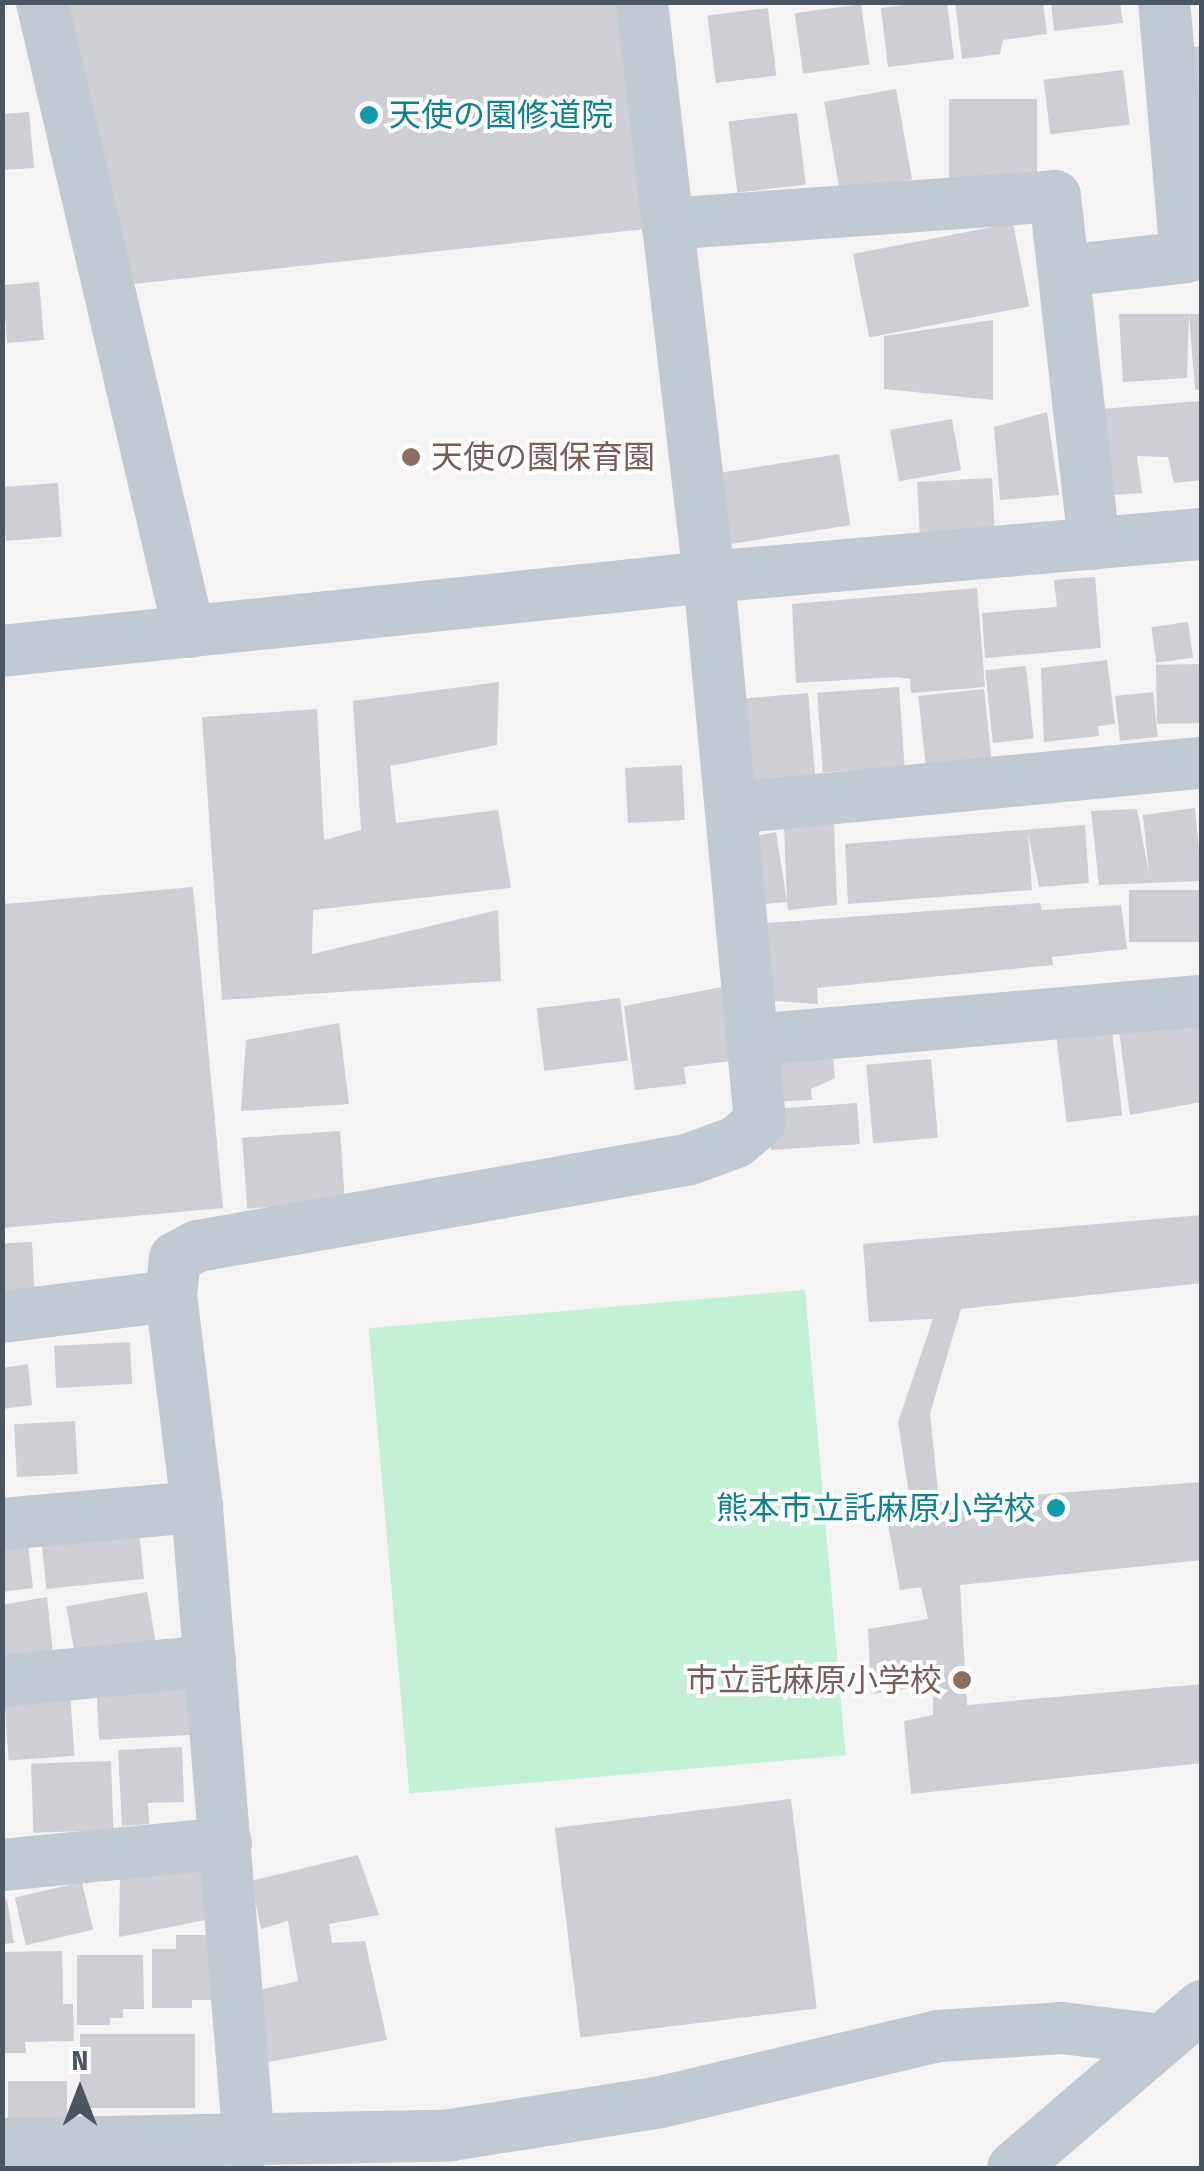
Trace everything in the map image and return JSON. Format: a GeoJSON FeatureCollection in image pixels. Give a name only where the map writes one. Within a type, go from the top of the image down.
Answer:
{"type":"FeatureCollection","features":[{"type":"Feature","properties":{"kind":"street"},"geometry":{"type":"LineString","coordinates":[[42,2],[189,632]]}},
{"type":"Feature","properties":{"kind":"street"},"geometry":{"type":"LineString","coordinates":[[249,2144],[197,1507],[171,1296],[175,1258],[198,1246],[690,1159],[736,1142],[760,1122],[709,576],[642,2]]}},
{"type":"Feature","properties":{"kind":"street"},"geometry":{"type":"LineString","coordinates":[[1064,271],[1186,257],[1164,2]]}},
{"type":"Feature","properties":{"kind":"street"},"geometry":{"type":"LineString","coordinates":[[668,224],[1055,196],[1094,544]]}},
{"type":"Feature","properties":{"kind":"street"},"geometry":{"type":"LineString","coordinates":[[2,651],[709,576],[1202,534]]}},
{"type":"Feature","properties":{"kind":"street"},"geometry":{"type":"LineString","coordinates":[[731,808],[1202,763]]}},
{"type":"Feature","properties":{"kind":"street"},"geometry":{"type":"LineString","coordinates":[[753,1040],[1202,1001]]}},
{"type":"Feature","properties":{"kind":"street"},"geometry":{"type":"LineString","coordinates":[[2,1317],[171,1296]]}},
{"type":"Feature","properties":{"kind":"street"},"geometry":{"type":"LineString","coordinates":[[2,1524],[197,1507]]}},
{"type":"Feature","properties":{"kind":"street"},"geometry":{"type":"LineString","coordinates":[[2,1681],[210,1661]]}},
{"type":"Feature","properties":{"kind":"street"},"geometry":{"type":"LineString","coordinates":[[2,1865],[226,1843]]}},
{"type":"Feature","properties":{"kind":"street"},"geometry":{"type":"LineString","coordinates":[[1013,2168],[1202,2006]]}},
{"type":"Feature","properties":{"kind":"street"},"geometry":{"type":"LineString","coordinates":[[10,2151],[249,2144],[454,2152],[938,2036],[1062,2028],[1161,2040]]}},
{"type":"Feature","properties":{"kind":"green space"},"geometry":{"type":"Polygon","coordinates":[[[805,1290],[846,1755],[409,1793],[369,1328],[805,1290]]]}},
{"type":"Feature","properties":{"kind":"building","name":"天使の園修道院"},"geometry":{"type":"Polygon","coordinates":[[[68,2],[634,2],[654,228],[133,284],[68,2]]]}},
{"type":"Feature","properties":{"kind":"building"},"geometry":{"type":"Polygon","coordinates":[[[947,2],[954,59],[888,67],[881,8],[947,2]]]}},
{"type":"Feature","properties":{"kind":"building"},"geometry":{"type":"Polygon","coordinates":[[[955,2],[1043,2],[1047,34],[1003,40],[1000,54],[962,59],[955,2]]]}},
{"type":"Feature","properties":{"kind":"building"},"geometry":{"type":"Polygon","coordinates":[[[1051,2],[1120,2],[1123,23],[1054,31],[1051,2]]]}},
{"type":"Feature","properties":{"kind":"building"},"geometry":{"type":"Polygon","coordinates":[[[861,4],[869,64],[803,74],[795,13],[861,4]]]}},
{"type":"Feature","properties":{"kind":"building"},"geometry":{"type":"Polygon","coordinates":[[[768,8],[776,75],[716,83],[707,15],[768,8]]]}},
{"type":"Feature","properties":{"kind":"building"},"geometry":{"type":"Polygon","coordinates":[[[1202,46],[1202,136],[1183,48],[1202,46]]]}},
{"type":"Feature","properties":{"kind":"building"},"geometry":{"type":"Polygon","coordinates":[[[1123,70],[1130,125],[1050,134],[1044,80],[1123,70]]]}},
{"type":"Feature","properties":{"kind":"building"},"geometry":{"type":"Polygon","coordinates":[[[896,89],[912,180],[840,192],[824,102],[896,89]]]}},
{"type":"Feature","properties":{"kind":"building"},"geometry":{"type":"Polygon","coordinates":[[[949,99],[1037,99],[1037,182],[949,182],[949,99]]]}},
{"type":"Feature","properties":{"kind":"building"},"geometry":{"type":"Polygon","coordinates":[[[29,112],[34,168],[2,170],[2,114],[29,112]]]}},
{"type":"Feature","properties":{"kind":"building"},"geometry":{"type":"Polygon","coordinates":[[[797,113],[806,184],[737,193],[729,121],[797,113]]]}},
{"type":"Feature","properties":{"kind":"building"},"geometry":{"type":"Polygon","coordinates":[[[1013,223],[1029,306],[869,338],[853,254],[1013,223]]]}},
{"type":"Feature","properties":{"kind":"building"},"geometry":{"type":"Polygon","coordinates":[[[39,282],[44,340],[7,343],[2,285],[39,282]]]}},
{"type":"Feature","properties":{"kind":"building"},"geometry":{"type":"Polygon","coordinates":[[[1119,314],[1189,314],[1187,378],[1123,382],[1119,314]]]}},
{"type":"Feature","properties":{"kind":"building"},"geometry":{"type":"Polygon","coordinates":[[[1189,314],[1202,314],[1202,390],[1195,390],[1189,314]]]}},
{"type":"Feature","properties":{"kind":"building"},"geometry":{"type":"Polygon","coordinates":[[[993,320],[993,400],[884,389],[884,336],[993,320]]]}},
{"type":"Feature","properties":{"kind":"building"},"geometry":{"type":"Polygon","coordinates":[[[1202,401],[1202,480],[1174,483],[1168,457],[1137,456],[1142,493],[1099,496],[1088,410],[1202,401]]]}},
{"type":"Feature","properties":{"kind":"building"},"geometry":{"type":"Polygon","coordinates":[[[1047,412],[1059,495],[1000,500],[994,427],[1047,412]]]}},
{"type":"Feature","properties":{"kind":"building"},"geometry":{"type":"Polygon","coordinates":[[[952,419],[961,470],[899,481],[890,430],[952,419]]]}},
{"type":"Feature","properties":{"kind":"building"},"geometry":{"type":"Polygon","coordinates":[[[839,454],[850,525],[713,547],[702,476],[839,454]]]}},
{"type":"Feature","properties":{"kind":"building"},"geometry":{"type":"Polygon","coordinates":[[[992,478],[995,538],[920,542],[917,482],[992,478]]]}},
{"type":"Feature","properties":{"kind":"building"},"geometry":{"type":"Polygon","coordinates":[[[58,483],[62,537],[6,541],[2,487],[58,483]]]}},
{"type":"Feature","properties":{"kind":"building"},"geometry":{"type":"Polygon","coordinates":[[[1095,577],[1101,648],[985,658],[982,613],[1057,607],[1054,580],[1095,577]]]}},
{"type":"Feature","properties":{"kind":"building"},"geometry":{"type":"Polygon","coordinates":[[[977,588],[985,687],[911,693],[910,679],[896,677],[796,683],[792,604],[977,588]]]}},
{"type":"Feature","properties":{"kind":"building"},"geometry":{"type":"Polygon","coordinates":[[[1188,622],[1193,658],[1156,663],[1151,627],[1188,622]]]}},
{"type":"Feature","properties":{"kind":"building"},"geometry":{"type":"Polygon","coordinates":[[[1107,660],[1115,724],[1098,726],[1099,736],[1044,742],[1041,668],[1107,660]]]}},
{"type":"Feature","properties":{"kind":"building"},"geometry":{"type":"Polygon","coordinates":[[[1201,664],[1202,723],[1157,724],[1156,665],[1201,664]]]}},
{"type":"Feature","properties":{"kind":"building"},"geometry":{"type":"Polygon","coordinates":[[[1026,666],[1034,739],[993,743],[985,670],[1026,666]]]}},
{"type":"Feature","properties":{"kind":"building"},"geometry":{"type":"Polygon","coordinates":[[[499,682],[497,745],[390,766],[396,823],[498,810],[511,888],[313,910],[312,954],[498,910],[501,981],[222,1000],[202,717],[317,709],[324,840],[361,830],[353,701],[499,682]]]}},
{"type":"Feature","properties":{"kind":"building"},"geometry":{"type":"Polygon","coordinates":[[[899,687],[905,767],[823,773],[817,693],[899,687]]]}},
{"type":"Feature","properties":{"kind":"building"},"geometry":{"type":"Polygon","coordinates":[[[984,689],[992,763],[926,769],[918,696],[984,689]]]}},
{"type":"Feature","properties":{"kind":"building"},"geometry":{"type":"Polygon","coordinates":[[[1153,692],[1158,737],[1120,741],[1115,696],[1153,692]]]}},
{"type":"Feature","properties":{"kind":"building"},"geometry":{"type":"Polygon","coordinates":[[[808,693],[815,777],[753,782],[745,698],[808,693]]]}},
{"type":"Feature","properties":{"kind":"building"},"geometry":{"type":"Polygon","coordinates":[[[682,765],[685,820],[628,823],[625,768],[682,765]]]}},
{"type":"Feature","properties":{"kind":"building"},"geometry":{"type":"Polygon","coordinates":[[[1195,808],[1202,881],[1099,885],[1091,811],[1137,809],[1149,874],[1143,815],[1195,808]]]}},
{"type":"Feature","properties":{"kind":"building"},"geometry":{"type":"Polygon","coordinates":[[[834,823],[837,905],[788,910],[784,826],[834,823]]]}},
{"type":"Feature","properties":{"kind":"building"},"geometry":{"type":"Polygon","coordinates":[[[1085,825],[1089,883],[1039,887],[1028,833],[1032,890],[848,904],[845,844],[1085,825]]]}},
{"type":"Feature","properties":{"kind":"building"},"geometry":{"type":"Polygon","coordinates":[[[776,832],[787,902],[752,905],[746,838],[776,832]]]}},
{"type":"Feature","properties":{"kind":"building"},"geometry":{"type":"Polygon","coordinates":[[[193,887],[223,1208],[2,1228],[2,890],[6,904],[193,887]]]}},
{"type":"Feature","properties":{"kind":"building"},"geometry":{"type":"Polygon","coordinates":[[[1129,890],[1202,890],[1202,942],[1129,942],[1129,890]]]}},
{"type":"Feature","properties":{"kind":"building"},"geometry":{"type":"Polygon","coordinates":[[[1040,903],[1042,910],[1121,905],[1127,949],[1052,957],[1053,965],[817,988],[818,1004],[760,1000],[754,924],[1040,903]]]}},
{"type":"Feature","properties":{"kind":"building"},"geometry":{"type":"Polygon","coordinates":[[[737,984],[746,1059],[684,1067],[686,1084],[635,1090],[624,1006],[737,984]]]}},
{"type":"Feature","properties":{"kind":"building"},"geometry":{"type":"Polygon","coordinates":[[[620,998],[628,1061],[544,1071],[537,1008],[620,998]]]}},
{"type":"Feature","properties":{"kind":"building"},"geometry":{"type":"Polygon","coordinates":[[[1202,1002],[1202,1102],[1130,1115],[1117,1016],[1202,1002]]]}},
{"type":"Feature","properties":{"kind":"building"},"geometry":{"type":"Polygon","coordinates":[[[339,1023],[349,1104],[241,1111],[246,1040],[339,1023]]]}},
{"type":"Feature","properties":{"kind":"building"},"geometry":{"type":"Polygon","coordinates":[[[1111,1023],[1122,1115],[1067,1122],[1055,1030],[1111,1023]]]}},
{"type":"Feature","properties":{"kind":"building"},"geometry":{"type":"Polygon","coordinates":[[[832,1046],[835,1078],[811,1089],[812,1100],[768,1102],[765,1055],[832,1046]]]}},
{"type":"Feature","properties":{"kind":"building"},"geometry":{"type":"Polygon","coordinates":[[[931,1059],[938,1138],[873,1143],[866,1065],[931,1059]]]}},
{"type":"Feature","properties":{"kind":"building"},"geometry":{"type":"Polygon","coordinates":[[[857,1103],[860,1144],[771,1150],[768,1109],[857,1103]]]}},
{"type":"Feature","properties":{"kind":"building"},"geometry":{"type":"Polygon","coordinates":[[[340,1131],[345,1202],[247,1209],[242,1138],[340,1131]]]}},
{"type":"Feature","properties":{"kind":"building","name":"熊本市立託麻原小学校"},"geometry":{"type":"Polygon","coordinates":[[[1202,1215],[1202,1283],[961,1309],[930,1413],[939,1502],[1202,1482],[1202,1560],[960,1585],[967,1705],[1202,1684],[1202,1763],[911,1794],[904,1721],[933,1715],[933,1685],[871,1694],[868,1629],[928,1619],[921,1587],[900,1590],[887,1518],[912,1513],[898,1422],[933,1319],[869,1322],[863,1244],[1202,1215]]]}},
{"type":"Feature","properties":{"kind":"building"},"geometry":{"type":"Polygon","coordinates":[[[32,1242],[35,1307],[5,1308],[2,1244],[32,1242]]]}},
{"type":"Feature","properties":{"kind":"building"},"geometry":{"type":"Polygon","coordinates":[[[130,1342],[132,1384],[56,1388],[54,1346],[130,1342]]]}},
{"type":"Feature","properties":{"kind":"building"},"geometry":{"type":"Polygon","coordinates":[[[28,1364],[32,1405],[2,1409],[2,1368],[28,1364]]]}},
{"type":"Feature","properties":{"kind":"building"},"geometry":{"type":"Polygon","coordinates":[[[75,1421],[78,1474],[17,1477],[14,1424],[75,1421]]]}},
{"type":"Feature","properties":{"kind":"building"},"geometry":{"type":"Polygon","coordinates":[[[139,1532],[144,1579],[46,1589],[42,1542],[139,1532]]]}},
{"type":"Feature","properties":{"kind":"building"},"geometry":{"type":"Polygon","coordinates":[[[28,1545],[33,1588],[2,1592],[2,1548],[28,1545]]]}},
{"type":"Feature","properties":{"kind":"building"},"geometry":{"type":"Polygon","coordinates":[[[147,1592],[156,1644],[75,1658],[66,1606],[147,1592]]]}},
{"type":"Feature","properties":{"kind":"building"},"geometry":{"type":"Polygon","coordinates":[[[47,1597],[54,1663],[2,1671],[2,1605],[47,1597]]]}},
{"type":"Feature","properties":{"kind":"building"},"geometry":{"type":"Polygon","coordinates":[[[187,1677],[190,1735],[99,1740],[96,1682],[187,1677]]]}},
{"type":"Feature","properties":{"kind":"building"},"geometry":{"type":"Polygon","coordinates":[[[70,1692],[74,1756],[9,1760],[4,1697],[70,1692]]]}},
{"type":"Feature","properties":{"kind":"building"},"geometry":{"type":"Polygon","coordinates":[[[182,1747],[184,1802],[148,1803],[149,1824],[122,1826],[118,1750],[182,1747]]]}},
{"type":"Feature","properties":{"kind":"building"},"geometry":{"type":"Polygon","coordinates":[[[111,1761],[113,1830],[33,1833],[31,1764],[111,1761]]]}},
{"type":"Feature","properties":{"kind":"building"},"geometry":{"type":"Polygon","coordinates":[[[791,1799],[817,2008],[580,2037],[555,1828],[791,1799]]]}},
{"type":"Feature","properties":{"kind":"building"},"geometry":{"type":"Polygon","coordinates":[[[358,1855],[379,1915],[329,1924],[332,1943],[365,1941],[387,2040],[268,2062],[259,1990],[298,1981],[288,1921],[261,1929],[251,1881],[358,1855]]]}},
{"type":"Feature","properties":{"kind":"building"},"geometry":{"type":"Polygon","coordinates":[[[202,1862],[206,1920],[119,1937],[120,1873],[202,1862]]]}},
{"type":"Feature","properties":{"kind":"building"},"geometry":{"type":"Polygon","coordinates":[[[82,1882],[93,1930],[26,1945],[15,1898],[82,1882]]]}},
{"type":"Feature","properties":{"kind":"building"},"geometry":{"type":"Polygon","coordinates":[[[7,1899],[14,1943],[2,1944],[2,1900],[7,1899]]]}},
{"type":"Feature","properties":{"kind":"building"},"geometry":{"type":"Polygon","coordinates":[[[176,1935],[210,1935],[211,2000],[192,2000],[192,2008],[152,2008],[152,1949],[176,1949],[176,1935]]]}},
{"type":"Feature","properties":{"kind":"building"},"geometry":{"type":"Polygon","coordinates":[[[62,1951],[63,2004],[73,2004],[74,2041],[25,2042],[26,2053],[2,2053],[2,1952],[62,1951]]]}},
{"type":"Feature","properties":{"kind":"building"},"geometry":{"type":"Polygon","coordinates":[[[77,1955],[143,1955],[144,2009],[123,2009],[123,2018],[110,2018],[110,2025],[77,2025],[77,1955]]]}},
{"type":"Feature","properties":{"kind":"building"},"geometry":{"type":"Polygon","coordinates":[[[80,2034],[195,2034],[195,2108],[80,2108],[80,2034]]]}},
{"type":"Feature","properties":{"kind":"building"},"geometry":{"type":"Polygon","coordinates":[[[8,2081],[67,2081],[67,2128],[8,2128],[8,2081]]]}},
{"type":"Feature","properties":{"kind":"place","name":"天使の園修道院"},"geometry":{"type":"Point","coordinates":[369,115]}},
{"type":"Feature","properties":{"kind":"place","name":"天使の園保育園"},"geometry":{"type":"Point","coordinates":[411,457]}},
{"type":"Feature","properties":{"kind":"place","name":"熊本市立託麻原小学校"},"geometry":{"type":"Point","coordinates":[1056,1508]}},
{"type":"Feature","properties":{"kind":"place","name":"市立託麻原小学校"},"geometry":{"type":"Point","coordinates":[962,1680]}}]}
